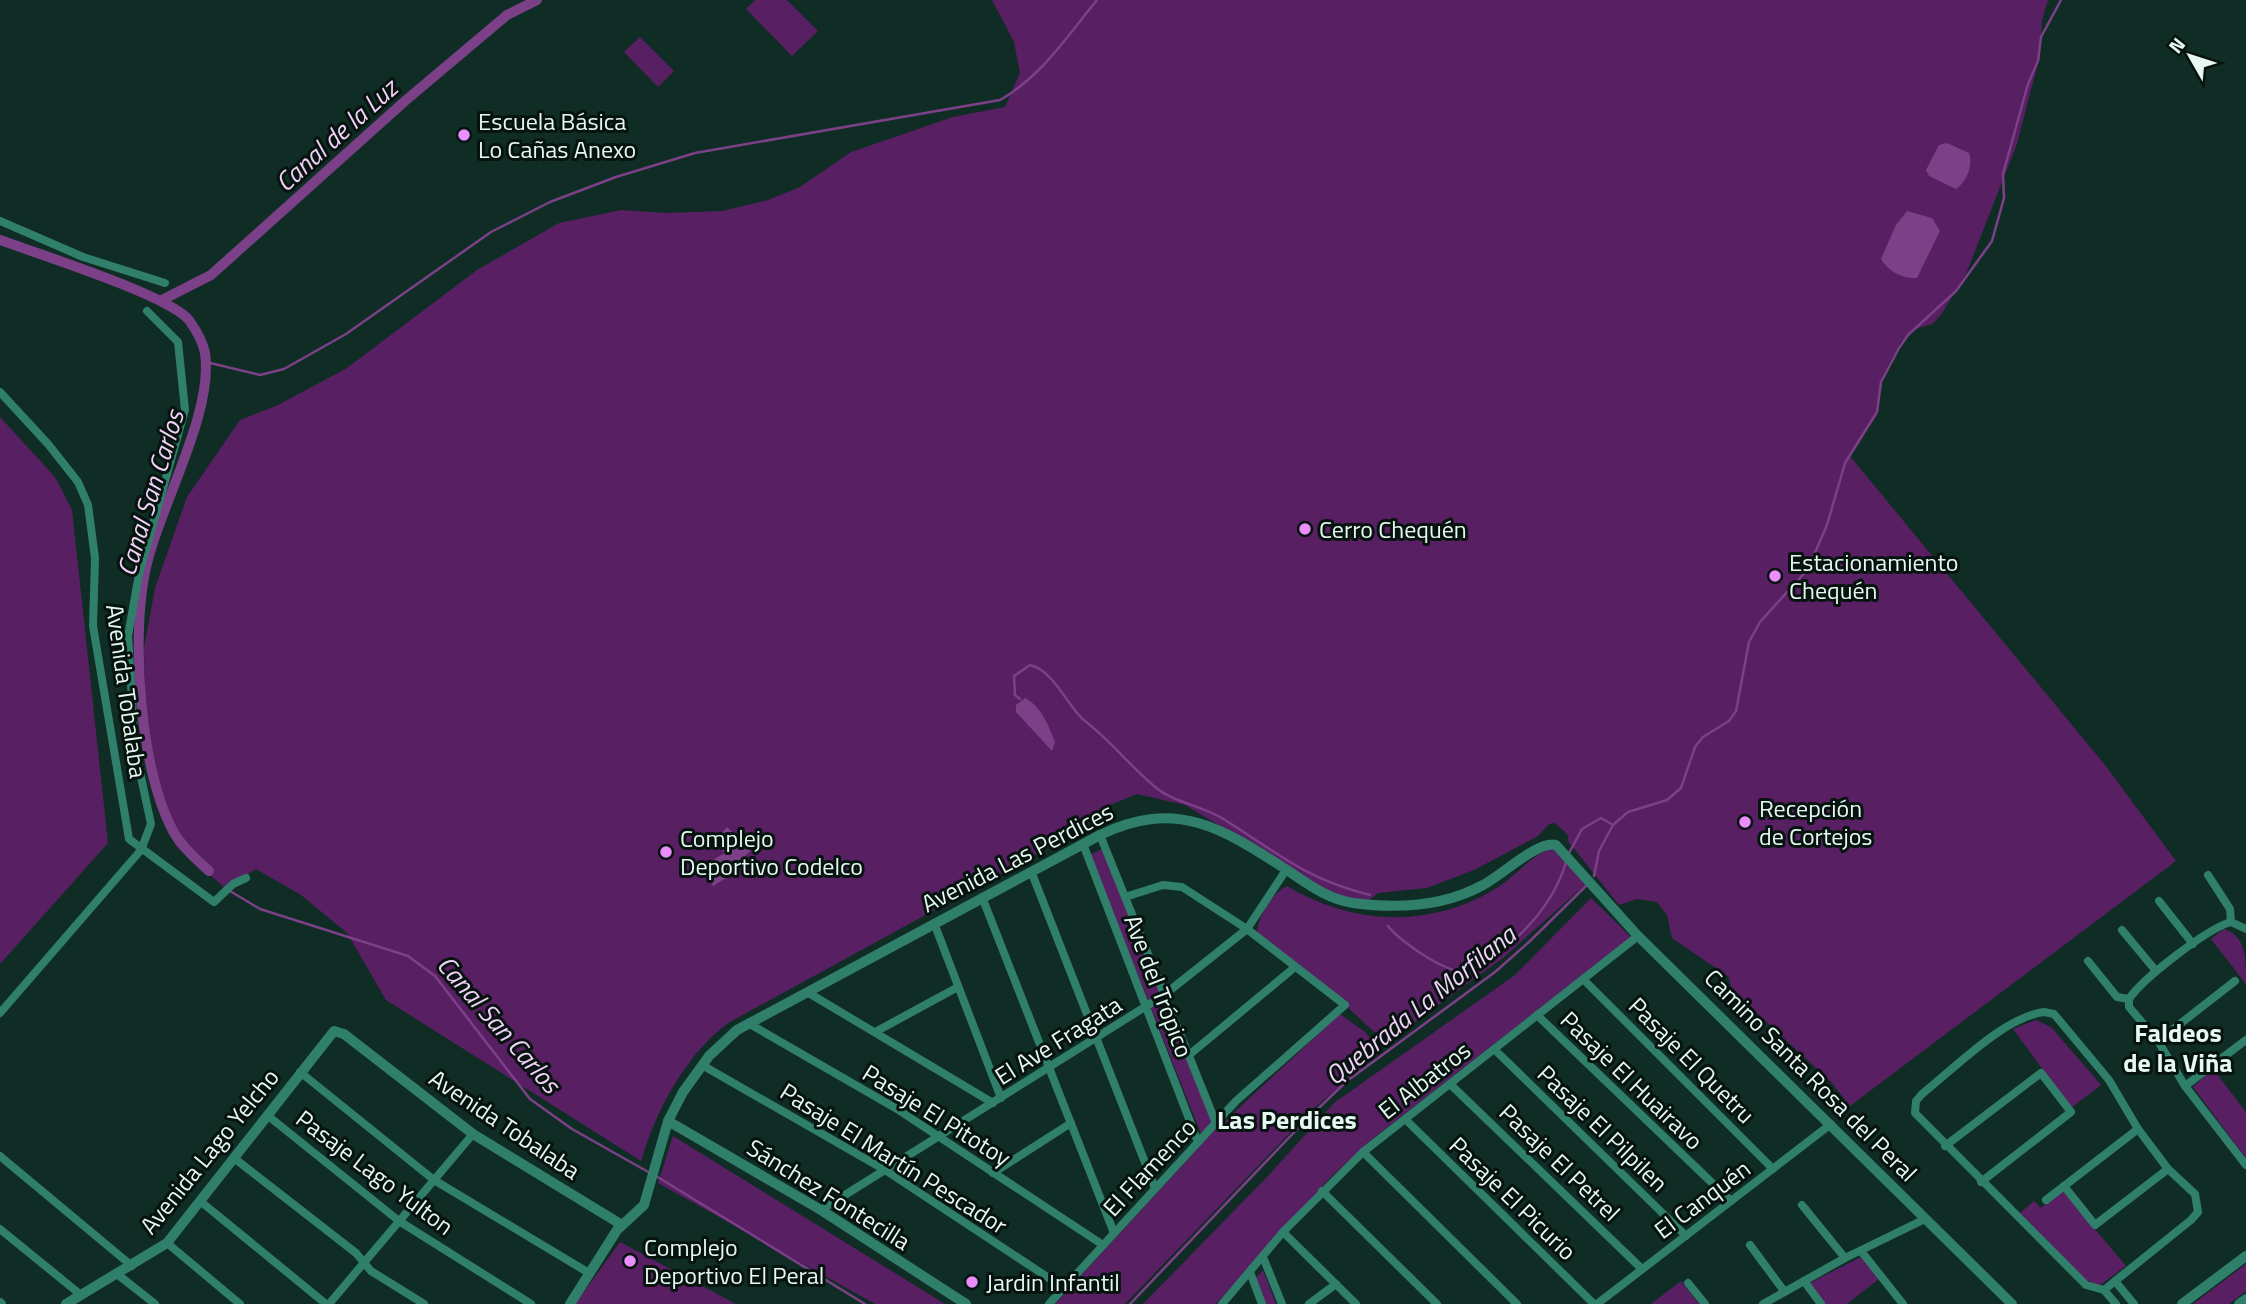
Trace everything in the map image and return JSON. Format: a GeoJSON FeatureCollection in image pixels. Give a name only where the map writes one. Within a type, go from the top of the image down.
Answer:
{"type":"FeatureCollection","features":[{"type":"Feature","properties":{"kind":"street"},"geometry":{"type":"LineString","coordinates":[[0,220],[83,257],[165,283]]}},
{"type":"Feature","properties":{"kind":"street"},"geometry":{"type":"LineString","coordinates":[[0,1013],[141,850],[150,824],[135,749],[128,636],[139,574],[185,410],[178,342],[147,311]]}},
{"type":"Feature","properties":{"kind":"street","name":"Avenida Tobalaba"},"geometry":{"type":"LineString","coordinates":[[0,392],[78,482],[88,505],[95,558],[93,626],[99,646],[129,839],[214,902],[233,884],[246,878]]}},
{"type":"Feature","properties":{"kind":"street","name":"Avenida Las Perdices"},"geometry":{"type":"LineString","coordinates":[[622,1225],[644,1205],[668,1121],[683,1092],[702,1065],[748,1023],[1100,835],[1144,819],[1192,820],[1226,834],[1331,897],[1378,906],[1416,905],[1458,897],[1498,877],[1546,844],[1559,847],[1583,873]]}},
{"type":"Feature","properties":{"kind":"street","name":"Ave del Trópico"},"geometry":{"type":"LineString","coordinates":[[1100,835],[1216,1123]]}},
{"type":"Feature","properties":{"kind":"street","name":"Ave del Trópico"},"geometry":{"type":"LineString","coordinates":[[1083,844],[1198,1142]]}},
{"type":"Feature","properties":{"kind":"street","name":"El Ave Fragata"},"geometry":{"type":"LineString","coordinates":[[821,1210],[1147,1008],[1247,929],[1286,870]]}},
{"type":"Feature","properties":{"kind":"street"},"geometry":{"type":"LineString","coordinates":[[1031,871],[1155,1188]]}},
{"type":"Feature","properties":{"kind":"street","name":"Camino Santa Rosa del Peral"},"geometry":{"type":"LineString","coordinates":[[1583,873],[1638,936],[2012,1304]]}},
{"type":"Feature","properties":{"kind":"street"},"geometry":{"type":"LineString","coordinates":[[2208,875],[2230,909],[2231,922]]}},
{"type":"Feature","properties":{"kind":"street"},"geometry":{"type":"LineString","coordinates":[[1125,897],[1163,885],[1182,887],[1247,929],[1295,967],[1189,1055]]}},
{"type":"Feature","properties":{"kind":"street"},"geometry":{"type":"LineString","coordinates":[[982,897],[1114,1233]]}},
{"type":"Feature","properties":{"kind":"street"},"geometry":{"type":"LineString","coordinates":[[2159,901],[2193,944]]}},
{"type":"Feature","properties":{"kind":"street"},"geometry":{"type":"LineString","coordinates":[[2231,922],[2246,929]]}},
{"type":"Feature","properties":{"kind":"street"},"geometry":{"type":"LineString","coordinates":[[2231,922],[2193,944],[2156,971],[2136,988],[2129,999],[2129,1007],[2158,1041],[2185,1086],[2246,1165]]}},
{"type":"Feature","properties":{"kind":"street"},"geometry":{"type":"LineString","coordinates":[[934,923],[997,1101]]}},
{"type":"Feature","properties":{"kind":"street"},"geometry":{"type":"LineString","coordinates":[[2122,930],[2156,971]]}},
{"type":"Feature","properties":{"kind":"street","name":"El Albatros"},"geometry":{"type":"LineString","coordinates":[[1222,1304],[1283,1232],[1363,1152],[1638,936]]}},
{"type":"Feature","properties":{"kind":"street"},"geometry":{"type":"LineString","coordinates":[[2088,961],[2117,997],[2129,999]]}},
{"type":"Feature","properties":{"kind":"street","name":"El Flamenco"},"geometry":{"type":"LineString","coordinates":[[1049,1304],[1216,1123],[1255,1084],[1345,1005],[1295,967]]}},
{"type":"Feature","properties":{"kind":"street","name":"Pasaje El Quetru"},"geometry":{"type":"LineString","coordinates":[[1583,979],[1773,1169]]}},
{"type":"Feature","properties":{"kind":"street"},"geometry":{"type":"LineString","coordinates":[[2158,1041],[2235,981]]}},
{"type":"Feature","properties":{"kind":"street"},"geometry":{"type":"LineString","coordinates":[[877,1031],[958,987]]}},
{"type":"Feature","properties":{"kind":"street"},"geometry":{"type":"LineString","coordinates":[[807,992],[997,1101]]}},
{"type":"Feature","properties":{"kind":"street"},"geometry":{"type":"LineString","coordinates":[[2104,1290],[2198,1212],[2195,1194],[2168,1169],[2138,1129],[2109,1080],[2054,1014],[2029,1013],[1922,1094],[1914,1105],[1916,1117],[2086,1285],[2104,1290],[2116,1304]]}},
{"type":"Feature","properties":{"kind":"street","name":"Pasaje El Huairavo"},"geometry":{"type":"LineString","coordinates":[[1537,1015],[1731,1201]]}},
{"type":"Feature","properties":{"kind":"street","name":"Pasaje El Pitotoy"},"geometry":{"type":"LineString","coordinates":[[748,1023],[939,1137],[1103,1245]]}},
{"type":"Feature","properties":{"kind":"street","name":"Avenida Tobalaba"},"geometry":{"type":"LineString","coordinates":[[334,1031],[344,1034],[473,1134],[622,1225]]}},
{"type":"Feature","properties":{"kind":"street","name":"Avenida Lago Yelcho"},"geometry":{"type":"LineString","coordinates":[[70,1303],[167,1243],[334,1031]]}},
{"type":"Feature","properties":{"kind":"street"},"geometry":{"type":"LineString","coordinates":[[2185,1086],[2246,1040]]}},
{"type":"Feature","properties":{"kind":"street","name":"Pasaje El Pilpilen"},"geometry":{"type":"LineString","coordinates":[[1494,1049],[1686,1236]]}},
{"type":"Feature","properties":{"kind":"street","name":"Pasaje El Martín Pescador"},"geometry":{"type":"LineString","coordinates":[[702,1065],[885,1170],[1063,1288]]}},
{"type":"Feature","properties":{"kind":"street"},"geometry":{"type":"LineString","coordinates":[[300,1072],[434,1180],[589,1273]]}},
{"type":"Feature","properties":{"kind":"street"},"geometry":{"type":"LineString","coordinates":[[1945,1146],[2041,1073],[2071,1112],[1981,1182]]}},
{"type":"Feature","properties":{"kind":"street","name":"Pasaje El Petrel"},"geometry":{"type":"LineString","coordinates":[[1450,1084],[1642,1269]]}},
{"type":"Feature","properties":{"kind":"street","name":"Pasaje Lago Yulton"},"geometry":{"type":"LineString","coordinates":[[267,1115],[399,1221],[531,1304]]}},
{"type":"Feature","properties":{"kind":"street","name":"Pasaje El Picurio"},"geometry":{"type":"LineString","coordinates":[[1405,1119],[1595,1304]]}},
{"type":"Feature","properties":{"kind":"street","name":"Sánchez Fontecilla"},"geometry":{"type":"LineString","coordinates":[[668,1121],[821,1210],[966,1304]]}},
{"type":"Feature","properties":{"kind":"street"},"geometry":{"type":"LineString","coordinates":[[993,1173],[1070,1123]]}},
{"type":"Feature","properties":{"kind":"street","name":"El Canquén"},"geometry":{"type":"LineString","coordinates":[[1595,1304],[1831,1124]]}},
{"type":"Feature","properties":{"kind":"street"},"geometry":{"type":"LineString","coordinates":[[2046,1200],[2138,1129]]}},
{"type":"Feature","properties":{"kind":"street"},"geometry":{"type":"LineString","coordinates":[[200,1201],[327,1304],[473,1134]]}},
{"type":"Feature","properties":{"kind":"street"},"geometry":{"type":"LineString","coordinates":[[1363,1152],[1517,1304]]}},
{"type":"Feature","properties":{"kind":"street"},"geometry":{"type":"LineString","coordinates":[[0,1156],[132,1266]]}},
{"type":"Feature","properties":{"kind":"street"},"geometry":{"type":"LineString","coordinates":[[234,1158],[374,1273],[424,1304]]}},
{"type":"Feature","properties":{"kind":"street"},"geometry":{"type":"LineString","coordinates":[[2064,1186],[2095,1225],[2168,1169]]}},
{"type":"Feature","properties":{"kind":"street"},"geometry":{"type":"LineString","coordinates":[[1322,1191],[1437,1304]]}},
{"type":"Feature","properties":{"kind":"street"},"geometry":{"type":"LineString","coordinates":[[1802,1205],[1845,1258]]}},
{"type":"Feature","properties":{"kind":"street"},"geometry":{"type":"LineString","coordinates":[[1763,1304],[1845,1258],[1926,1219]]}},
{"type":"Feature","properties":{"kind":"street"},"geometry":{"type":"LineString","coordinates":[[570,1304],[622,1225]]}},
{"type":"Feature","properties":{"kind":"street"},"geometry":{"type":"LineString","coordinates":[[0,1229],[81,1295]]}},
{"type":"Feature","properties":{"kind":"street"},"geometry":{"type":"LineString","coordinates":[[1283,1232],[1356,1304]]}},
{"type":"Feature","properties":{"kind":"street"},"geometry":{"type":"LineString","coordinates":[[167,1243],[240,1304]]}},
{"type":"Feature","properties":{"kind":"street"},"geometry":{"type":"LineString","coordinates":[[1750,1245],[1784,1291]]}},
{"type":"Feature","properties":{"kind":"street"},"geometry":{"type":"LineString","coordinates":[[1861,1251],[1903,1304]]}},
{"type":"Feature","properties":{"kind":"street"},"geometry":{"type":"LineString","coordinates":[[2182,1304],[2246,1256]]}},
{"type":"Feature","properties":{"kind":"street"},"geometry":{"type":"LineString","coordinates":[[1263,1257],[1282,1304]]}},
{"type":"Feature","properties":{"kind":"street"},"geometry":{"type":"LineString","coordinates":[[1250,1272],[1262,1304]]}},
{"type":"Feature","properties":{"kind":"street"},"geometry":{"type":"LineString","coordinates":[[117,1274],[155,1304]]}},
{"type":"Feature","properties":{"kind":"street"},"geometry":{"type":"LineString","coordinates":[[1804,1281],[1821,1304]]}},
{"type":"Feature","properties":{"kind":"street"},"geometry":{"type":"LineString","coordinates":[[2115,1281],[2134,1304]]}},
{"type":"Feature","properties":{"kind":"street"},"geometry":{"type":"LineString","coordinates":[[1688,1283],[1705,1304]]}},
{"type":"Feature","properties":{"kind":"street"},"geometry":{"type":"LineString","coordinates":[[1308,1304],[1336,1284]]}},
{"type":"Feature","properties":{"kind":"street"},"geometry":{"type":"LineString","coordinates":[[2239,1304],[2246,1299]]}},
{"type":"Feature","properties":{"kind":"shaded area"},"geometry":{"type":"Polygon","coordinates":[[[755,0],[787,0],[818,31],[792,56],[746,9],[755,0]]]}},
{"type":"Feature","properties":{"kind":"shaded area"},"geometry":{"type":"Polygon","coordinates":[[[992,0],[2048,0],[2042,20],[2039,59],[2017,144],[1966,274],[1941,315],[1932,324],[1912,330],[1900,343],[1883,375],[1875,418],[1849,455],[2105,765],[2176,861],[1850,1106],[1832,1083],[1731,989],[1729,977],[1672,938],[1667,915],[1657,902],[1637,899],[1619,905],[1568,841],[1568,835],[1555,823],[1549,824],[1538,836],[1474,870],[1427,888],[1378,893],[1365,904],[1330,892],[1185,805],[1137,794],[1098,810],[1077,832],[728,1023],[698,1052],[674,1085],[655,1122],[641,1161],[386,1000],[347,933],[301,895],[256,869],[225,888],[176,846],[160,809],[146,761],[144,648],[155,588],[187,497],[240,420],[278,405],[347,368],[477,270],[559,223],[621,210],[666,213],[722,211],[768,200],[800,187],[851,152],[953,117],[1005,107],[1020,73],[1014,42],[992,0]]]}},
{"type":"Feature","properties":{"kind":"shaded area"},"geometry":{"type":"Polygon","coordinates":[[[640,37],[674,71],[658,87],[624,52],[640,37]]]}},
{"type":"Feature","properties":{"kind":"shaded area"},"geometry":{"type":"Polygon","coordinates":[[[1947,143],[1969,153],[1970,158],[1968,173],[1956,189],[1929,176],[1926,170],[1939,145],[1947,143]]]}},
{"type":"Feature","properties":{"kind":"shaded area"},"geometry":{"type":"Polygon","coordinates":[[[1907,211],[1932,218],[1940,231],[1917,278],[1896,273],[1881,259],[1896,225],[1907,211]]]}},
{"type":"Feature","properties":{"kind":"shaded area"},"geometry":{"type":"Polygon","coordinates":[[[0,417],[55,477],[72,510],[108,843],[0,964],[0,417]]]}},
{"type":"Feature","properties":{"kind":"shaded area"},"geometry":{"type":"Polygon","coordinates":[[[1025,698],[1036,706],[1047,723],[1055,742],[1052,751],[1016,712],[1016,705],[1025,698]]]}},
{"type":"Feature","properties":{"kind":"shaded area"},"geometry":{"type":"Polygon","coordinates":[[[727,827],[751,850],[731,871],[733,874],[713,886],[702,866],[725,853],[713,842],[727,827]]]}},
{"type":"Feature","properties":{"kind":"shaded area"},"geometry":{"type":"Polygon","coordinates":[[[1104,848],[1214,1123],[1202,1136],[1090,855],[1104,848]]]}},
{"type":"Feature","properties":{"kind":"shaded area"},"geometry":{"type":"Polygon","coordinates":[[[1552,848],[1586,884],[1503,958],[1386,1043],[1345,1005],[1257,935],[1266,907],[1281,889],[1287,886],[1339,909],[1366,915],[1421,915],[1448,910],[1474,900],[1500,886],[1531,860],[1552,848]]]}},
{"type":"Feature","properties":{"kind":"shaded area"},"geometry":{"type":"Polygon","coordinates":[[[1591,898],[1631,937],[1371,1140],[1330,1178],[1216,1304],[1143,1304],[1268,1176],[1334,1103],[1515,975],[1591,898]]]}},
{"type":"Feature","properties":{"kind":"shaded area"},"geometry":{"type":"Polygon","coordinates":[[[2224,929],[2231,932],[2241,943],[2245,957],[2246,984],[2211,939],[2224,929]]]}},
{"type":"Feature","properties":{"kind":"shaded area"},"geometry":{"type":"Polygon","coordinates":[[[1340,1014],[1365,1032],[1382,1051],[1314,1108],[1125,1304],[1055,1304],[1213,1132],[1340,1014]]]}},
{"type":"Feature","properties":{"kind":"shaded area"},"geometry":{"type":"Polygon","coordinates":[[[2036,1020],[2051,1027],[2101,1085],[2071,1108],[2013,1029],[2036,1020]]]}},
{"type":"Feature","properties":{"kind":"shaded area"},"geometry":{"type":"Polygon","coordinates":[[[2213,1069],[2246,1112],[2246,1158],[2193,1087],[2213,1069]]]}},
{"type":"Feature","properties":{"kind":"shaded area"},"geometry":{"type":"Polygon","coordinates":[[[673,1136],[945,1304],[875,1304],[658,1183],[673,1136]]]}},
{"type":"Feature","properties":{"kind":"shaded area"},"geometry":{"type":"Polygon","coordinates":[[[2062,1190],[2126,1266],[2099,1286],[2086,1280],[2020,1213],[2034,1201],[2041,1208],[2062,1190]]]}},
{"type":"Feature","properties":{"kind":"shaded area","name":"Complejo Deportivo El Peral"},"geometry":{"type":"Polygon","coordinates":[[[620,1242],[736,1304],[575,1304],[620,1242]]]}},
{"type":"Feature","properties":{"kind":"shaded area"},"geometry":{"type":"Polygon","coordinates":[[[1863,1256],[1879,1279],[1847,1304],[1824,1304],[1808,1284],[1863,1256]]]}},
{"type":"Feature","properties":{"kind":"shaded area"},"geometry":{"type":"Polygon","coordinates":[[[2246,1264],[2246,1291],[2229,1304],[2193,1304],[2246,1264]]]}},
{"type":"Feature","properties":{"kind":"shaded area"},"geometry":{"type":"Polygon","coordinates":[[[1263,1270],[1276,1304],[1265,1304],[1255,1279],[1263,1270]]]}},
{"type":"Feature","properties":{"kind":"shaded area"},"geometry":{"type":"Polygon","coordinates":[[[1681,1281],[1699,1304],[1651,1304],[1681,1281]]]}},
{"type":"Feature","properties":{"kind":"waterway","name":"Canal de la Luz"},"geometry":{"type":"LineString","coordinates":[[162,300],[211,275],[405,101],[507,15],[537,0]]}},
{"type":"Feature","properties":{"kind":"waterway"},"geometry":{"type":"LineString","coordinates":[[206,362],[260,375],[284,369],[346,334],[491,232],[550,202],[616,177],[695,153],[1000,100],[1041,67],[1097,0]]}},
{"type":"Feature","properties":{"kind":"waterway","name":"Quebrada La Morfilana"},"geometry":{"type":"LineString","coordinates":[[1594,876],[1599,851],[1613,825],[1628,812],[1667,800],[1681,788],[1695,747],[1703,737],[1729,721],[1736,711],[1749,642],[1760,622],[1808,569],[1827,525],[1845,463],[1877,412],[1881,382],[1899,348],[1908,335],[1956,291],[1992,241],[2004,198],[2003,174],[2028,84],[2038,61],[2041,37],[2061,0]]}},
{"type":"Feature","properties":{"kind":"waterway","name":"Canal San Carlos"},"geometry":{"type":"LineString","coordinates":[[0,240],[156,299],[189,320],[203,345],[206,378],[201,404],[145,572],[141,600],[139,667],[146,739],[162,805],[177,837],[209,871]]}},
{"type":"Feature","properties":{"kind":"waterway"},"geometry":{"type":"LineString","coordinates":[[1020,699],[1015,695],[1014,676],[1030,665],[1039,669],[1054,682],[1079,715],[1162,792],[1217,815],[1310,873],[1370,895]]}},
{"type":"Feature","properties":{"kind":"waterway"},"geometry":{"type":"LineString","coordinates":[[1569,853],[1582,829],[1601,818],[1613,825]]}},
{"type":"Feature","properties":{"kind":"waterway"},"geometry":{"type":"LineString","coordinates":[[1388,926],[1415,950],[1441,965],[1466,973],[1476,972],[1537,916],[1554,891],[1566,862]]}},
{"type":"Feature","properties":{"kind":"waterway","name":"Quebrada La Morfilana"},"geometry":{"type":"LineString","coordinates":[[1130,1304],[1303,1123],[1347,1081],[1495,972],[1587,885]]}},
{"type":"Feature","properties":{"kind":"waterway","name":"Canal San Carlos"},"geometry":{"type":"LineString","coordinates":[[230,891],[260,909],[408,956],[435,976],[530,1099],[572,1129],[650,1173]]}},
{"type":"Feature","properties":{"kind":"waterway","name":"Canal San Carlos"},"geometry":{"type":"LineString","coordinates":[[656,1176],[865,1304]]}},
{"type":"Feature","properties":{"kind":"place","name":"Escuela Básica Lo Cañas Anexo"},"geometry":{"type":"Point","coordinates":[464,135]}},
{"type":"Feature","properties":{"kind":"place","name":"Cerro Chequén"},"geometry":{"type":"Point","coordinates":[1305,529]}},
{"type":"Feature","properties":{"kind":"place","name":"Estacionamiento Chequén"},"geometry":{"type":"Point","coordinates":[1775,576]}},
{"type":"Feature","properties":{"kind":"place","name":"Recepción de Cortejos"},"geometry":{"type":"Point","coordinates":[1745,822]}},
{"type":"Feature","properties":{"kind":"place","name":"Complejo Deportivo Codelco"},"geometry":{"type":"Point","coordinates":[666,852]}},
{"type":"Feature","properties":{"kind":"place","name":"Complejo Deportivo El Peral"},"geometry":{"type":"Point","coordinates":[630,1261]}},
{"type":"Feature","properties":{"kind":"place","name":"Jardin Infantil"},"geometry":{"type":"Point","coordinates":[972,1282]}},
{"type":"Feature","properties":{"kind":"district","name":"Faldeos de la Viña"},"geometry":{"type":"Point","coordinates":[2178,1047]}},
{"type":"Feature","properties":{"kind":"district","name":"Las Perdices"},"geometry":{"type":"Point","coordinates":[1287,1119]}}]}
